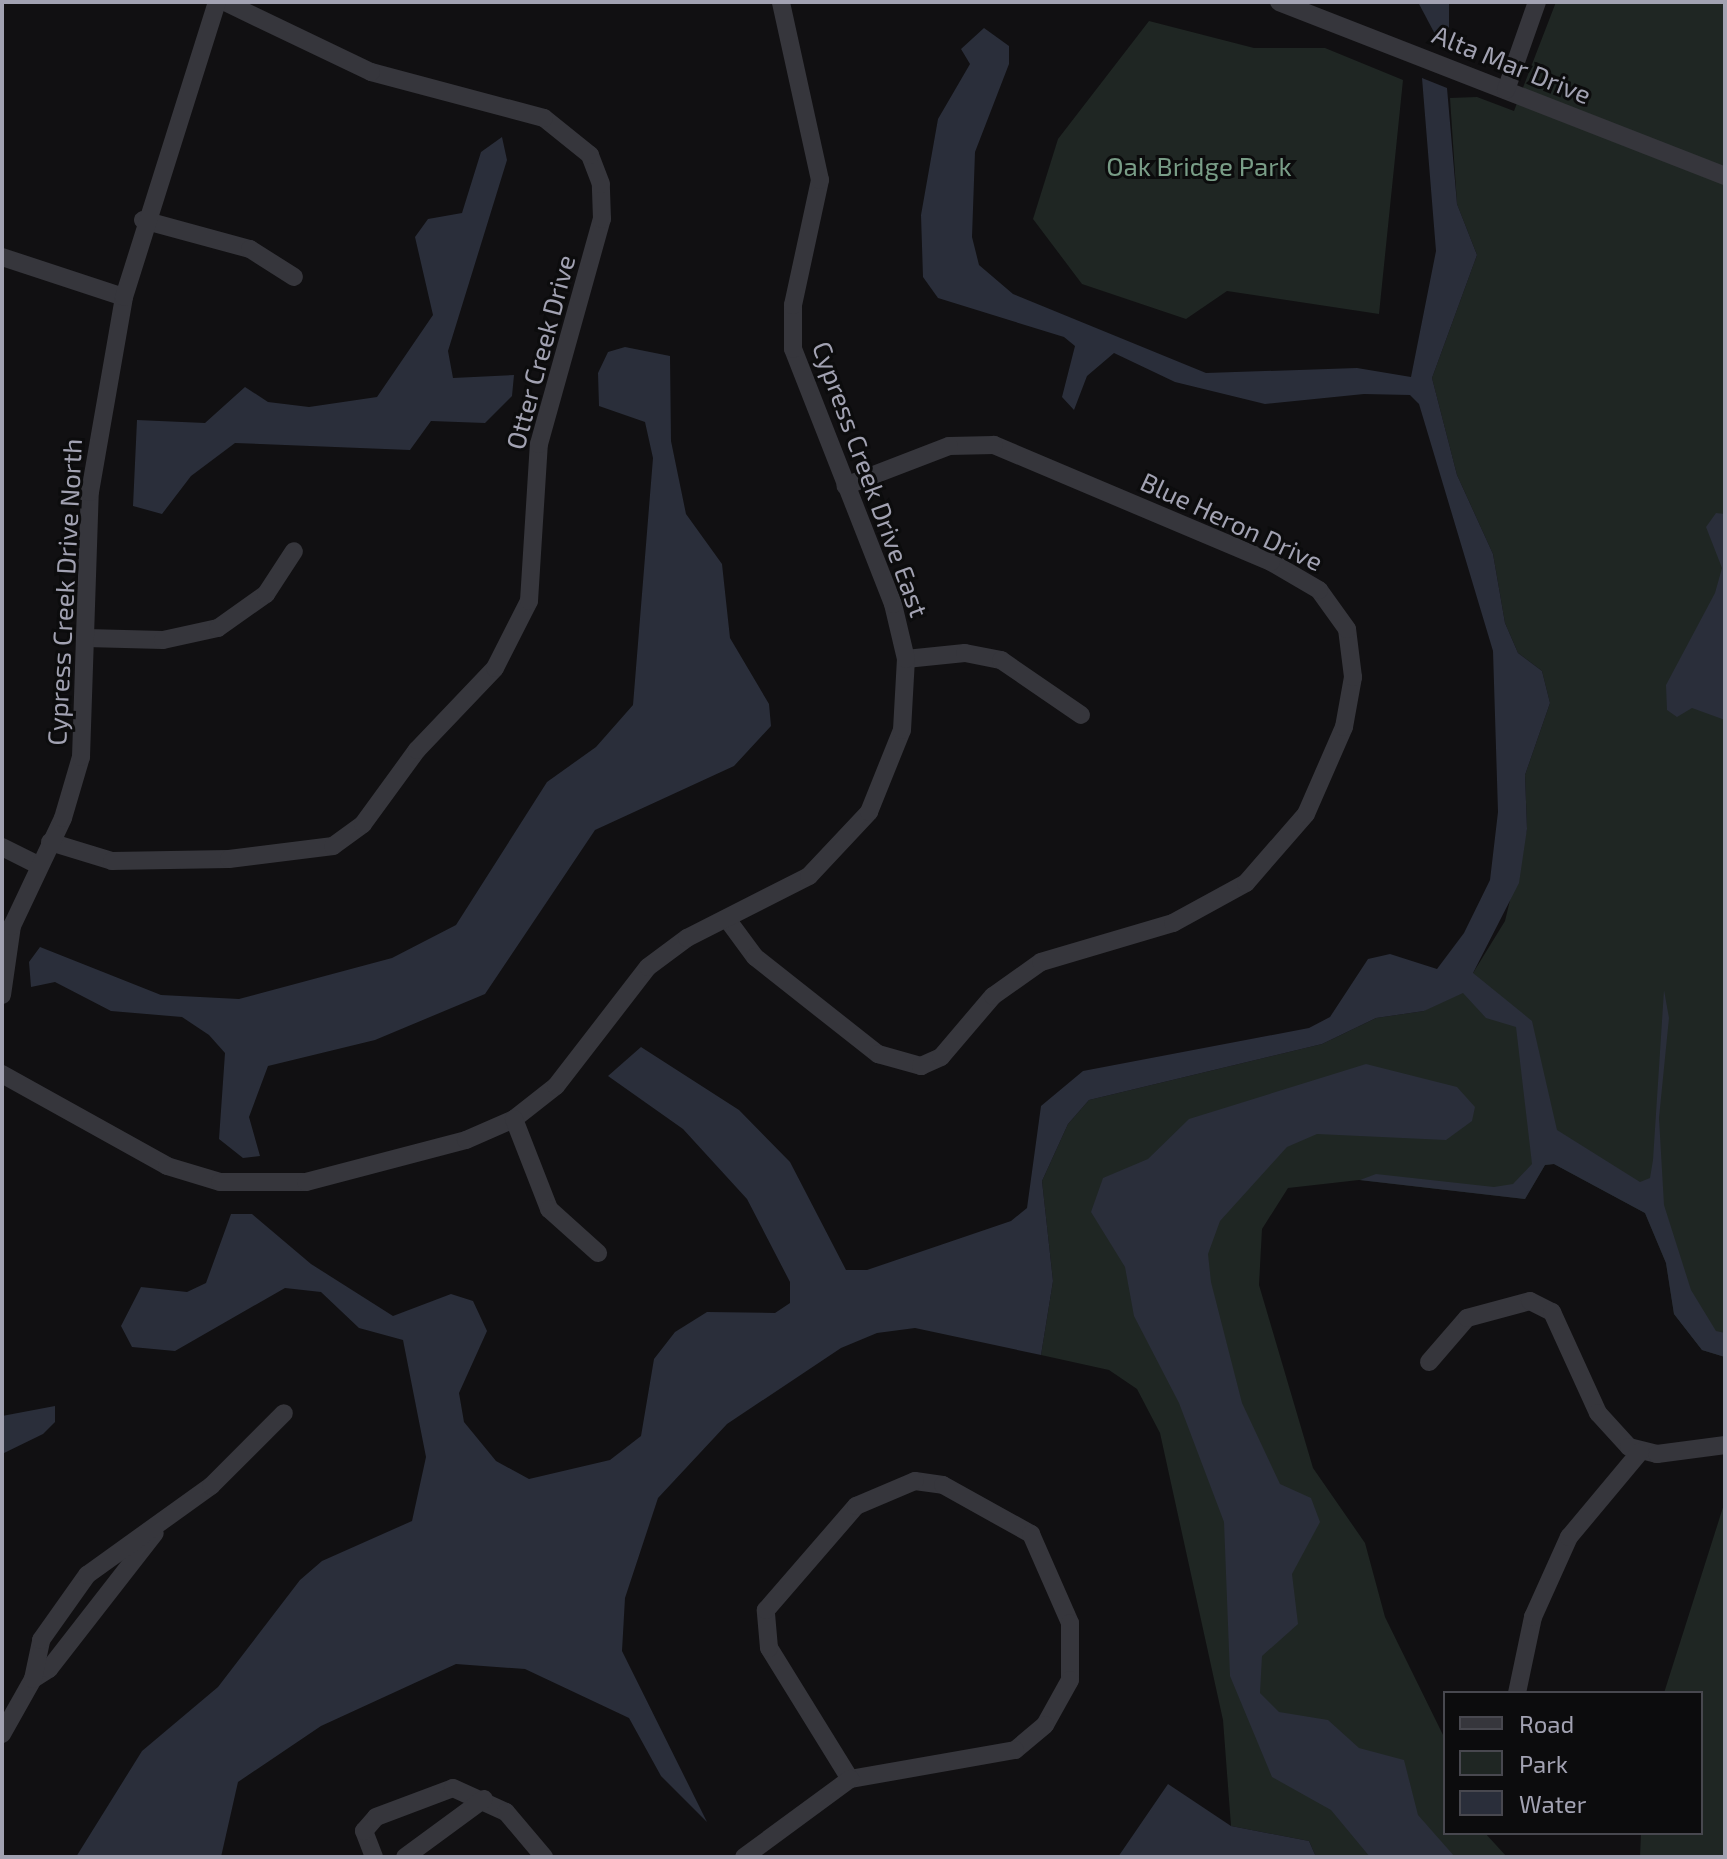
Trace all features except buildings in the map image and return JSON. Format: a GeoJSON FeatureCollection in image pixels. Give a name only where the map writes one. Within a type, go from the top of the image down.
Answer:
{"type":"FeatureCollection","features":[{"type":"Feature","properties":{"kind":"street","name":"Cypress Creek Drive North"},"geometry":{"type":"LineString","coordinates":[[2,995],[12,926],[50,842],[81,757],[90,492],[124,297],[143,220],[217,2]]}},
{"type":"Feature","properties":{"kind":"street","name":"Otter Creek Drive"},"geometry":{"type":"LineString","coordinates":[[50,842],[112,861],[229,859],[333,846],[363,824],[417,750],[495,668],[529,601],[539,444],[602,219],[601,184],[590,155],[544,118],[371,72],[225,2]]}},
{"type":"Feature","properties":{"kind":"street","name":"Cypress Creek Drive East"},"geometry":{"type":"LineString","coordinates":[[2,1074],[167,1166],[248,1186],[332,1176],[514,1119],[556,1086],[648,967],[727,919],[809,876],[869,812],[902,730],[906,659],[893,604],[793,349],[793,305],[820,180],[781,2]]}},
{"type":"Feature","properties":{"kind":"street","name":"Alta Mar Drive"},"geometry":{"type":"LineString","coordinates":[[1279,2],[1725,176]]}},
{"type":"Feature","properties":{"kind":"street"},"geometry":{"type":"LineString","coordinates":[[1506,90],[1537,2]]}},
{"type":"Feature","properties":{"kind":"street"},"geometry":{"type":"LineString","coordinates":[[143,220],[250,249],[294,277]]}},
{"type":"Feature","properties":{"kind":"street"},"geometry":{"type":"LineString","coordinates":[[2,257],[124,297]]}},
{"type":"Feature","properties":{"kind":"street","name":"Blue Heron Drive"},"geometry":{"type":"LineString","coordinates":[[727,919],[755,957],[878,1054],[921,1066],[941,1057],[993,996],[1041,962],[1173,923],[1246,883],[1306,814],[1344,727],[1353,677],[1347,629],[1319,590],[1271,562],[994,445],[949,446],[845,486]]}},
{"type":"Feature","properties":{"kind":"street"},"geometry":{"type":"LineString","coordinates":[[86,638],[172,640],[218,628],[266,594],[294,551]]}},
{"type":"Feature","properties":{"kind":"street"},"geometry":{"type":"LineString","coordinates":[[906,659],[965,653],[1001,660],[1081,715]]}},
{"type":"Feature","properties":{"kind":"street"},"geometry":{"type":"LineString","coordinates":[[2,847],[38,865]]}},
{"type":"Feature","properties":{"kind":"street"},"geometry":{"type":"LineString","coordinates":[[514,1119],[549,1209],[598,1253]]}},
{"type":"Feature","properties":{"kind":"street"},"geometry":{"type":"LineString","coordinates":[[1429,1362],[1467,1318],[1516,1301],[1542,1305],[1559,1323],[1598,1413],[1640,1452]]}},
{"type":"Feature","properties":{"kind":"street"},"geometry":{"type":"LineString","coordinates":[[33,1679],[49,1669],[159,1528],[284,1413]]}},
{"type":"Feature","properties":{"kind":"street"},"geometry":{"type":"LineString","coordinates":[[1517,1691],[1533,1617],[1569,1537],[1640,1452],[1725,1445]]}},
{"type":"Feature","properties":{"kind":"street"},"geometry":{"type":"LineString","coordinates":[[744,1857],[812,1800],[850,1779],[1015,1750],[1045,1725],[1070,1680],[1070,1623],[1041,1547],[1004,1513],[943,1485],[915,1481],[874,1494],[819,1543],[766,1610],[769,1648],[850,1779]]}},
{"type":"Feature","properties":{"kind":"street"},"geometry":{"type":"LineString","coordinates":[[3,1729],[33,1679],[41,1640],[67,1598],[106,1558],[159,1528]]}},
{"type":"Feature","properties":{"kind":"street"},"geometry":{"type":"LineString","coordinates":[[374,1857],[364,1831],[401,1803],[453,1788],[484,1799],[506,1812],[544,1857]]}},
{"type":"Feature","properties":{"kind":"street"},"geometry":{"type":"LineString","coordinates":[[405,1857],[484,1799]]}},
{"type":"Feature","properties":{"kind":"green space"},"geometry":{"type":"Polygon","coordinates":[[[1556,2],[1725,2],[1725,1357],[1702,1350],[1674,1314],[1666,1263],[1645,1213],[1554,1164],[1545,1165],[1525,1199],[1359,1180],[1288,1188],[1262,1229],[1259,1285],[1313,1468],[1365,1543],[1385,1617],[1443,1735],[1443,1835],[1487,1835],[1507,1857],[1316,1857],[1309,1841],[1231,1826],[1223,1720],[1160,1433],[1137,1389],[1109,1370],[1041,1355],[1053,1281],[1042,1181],[1068,1124],[1089,1100],[1322,1044],[1376,1018],[1424,1011],[1473,973],[1505,921],[1527,829],[1525,775],[1550,703],[1542,671],[1518,653],[1505,623],[1493,554],[1457,475],[1432,378],[1477,255],[1457,204],[1450,98],[1477,97],[1514,111],[1556,2]]]}},
{"type":"Feature","properties":{"kind":"green space","name":"Oak Bridge Park"},"geometry":{"type":"Polygon","coordinates":[[[1149,21],[1254,48],[1325,48],[1403,80],[1379,314],[1227,291],[1186,319],[1082,284],[1033,219],[1058,139],[1149,21]]]}},
{"type":"Feature","properties":{"kind":"green space"},"geometry":{"type":"Polygon","coordinates":[[[1725,1501],[1725,1857],[1640,1857],[1641,1835],[1703,1835],[1703,1691],[1665,1691],[1725,1501]]]}},
{"type":"Feature","properties":{"kind":"water"},"geometry":{"type":"Polygon","coordinates":[[[1418,2],[1449,2],[1449,39],[1436,36],[1418,2]]]}},
{"type":"Feature","properties":{"kind":"water"},"geometry":{"type":"Polygon","coordinates":[[[984,28],[1009,46],[1009,64],[975,152],[972,237],[979,265],[1013,294],[1206,373],[1357,368],[1411,377],[1436,251],[1422,78],[1447,88],[1457,204],[1477,255],[1432,378],[1457,475],[1493,554],[1505,623],[1518,653],[1542,671],[1550,703],[1525,775],[1527,829],[1519,883],[1473,973],[1532,1021],[1557,1130],[1640,1182],[1650,1178],[1653,1160],[1664,990],[1669,1018],[1659,1118],[1664,1205],[1691,1290],[1716,1331],[1725,1333],[1725,1357],[1702,1350],[1674,1314],[1666,1263],[1645,1213],[1554,1164],[1545,1165],[1525,1199],[1360,1180],[1376,1174],[1494,1187],[1513,1184],[1532,1164],[1516,1027],[1486,1018],[1463,993],[1424,1011],[1376,1018],[1322,1044],[1089,1100],[1068,1124],[1042,1181],[1053,1281],[1041,1355],[915,1328],[877,1333],[841,1348],[727,1424],[658,1498],[625,1598],[622,1651],[707,1822],[661,1776],[629,1718],[525,1669],[456,1664],[321,1726],[238,1782],[221,1857],[76,1857],[142,1751],[218,1687],[300,1580],[322,1561],[412,1521],[426,1457],[403,1340],[359,1328],[321,1292],[285,1288],[175,1351],[132,1347],[121,1326],[141,1287],[187,1292],[206,1283],[231,1214],[252,1214],[311,1264],[393,1316],[451,1294],[473,1301],[487,1331],[459,1393],[464,1422],[496,1461],[529,1479],[610,1460],[641,1436],[654,1359],[675,1332],[707,1312],[775,1313],[790,1303],[790,1282],[747,1199],[683,1129],[608,1076],[641,1047],[739,1110],[790,1162],[846,1270],[867,1270],[1011,1221],[1027,1208],[1041,1106],[1083,1071],[1309,1028],[1330,1017],[1368,959],[1390,954],[1437,969],[1464,933],[1490,880],[1498,812],[1493,651],[1419,404],[1410,395],[1364,394],[1265,404],[1175,382],[1114,353],[1087,376],[1074,410],[1062,397],[1075,346],[1064,337],[938,298],[923,277],[921,215],[938,119],[970,64],[961,49],[984,28]]]}},
{"type":"Feature","properties":{"kind":"water"},"geometry":{"type":"Polygon","coordinates":[[[502,137],[507,160],[448,351],[453,378],[514,375],[512,396],[485,423],[431,421],[410,450],[235,443],[191,476],[162,514],[133,506],[137,420],[205,423],[245,387],[268,402],[309,407],[377,397],[433,315],[415,237],[428,219],[462,213],[481,152],[502,137]]]}},
{"type":"Feature","properties":{"kind":"water"},"geometry":{"type":"Polygon","coordinates":[[[625,347],[670,356],[671,441],[686,514],[722,564],[730,638],[769,704],[771,726],[734,766],[595,830],[485,994],[375,1040],[268,1066],[249,1117],[260,1156],[243,1158],[219,1139],[225,1053],[209,1035],[182,1017],[111,1011],[55,982],[31,987],[29,962],[40,947],[161,995],[239,999],[392,958],[456,925],[547,782],[596,747],[633,705],[653,458],[645,422],[599,406],[598,373],[608,352],[625,347]]]}},
{"type":"Feature","properties":{"kind":"water"},"geometry":{"type":"Polygon","coordinates":[[[1716,513],[1725,514],[1725,720],[1692,708],[1677,717],[1667,710],[1666,685],[1715,593],[1722,568],[1706,527],[1716,513]]]}},
{"type":"Feature","properties":{"kind":"water"},"geometry":{"type":"Polygon","coordinates":[[[1366,1064],[1457,1087],[1475,1107],[1472,1121],[1446,1140],[1317,1134],[1287,1147],[1220,1221],[1208,1254],[1211,1282],[1242,1403],[1280,1484],[1311,1498],[1320,1522],[1292,1574],[1298,1624],[1262,1656],[1260,1693],[1279,1712],[1328,1720],[1359,1748],[1404,1760],[1418,1815],[1455,1857],[1370,1857],[1331,1810],[1272,1777],[1230,1676],[1224,1522],[1179,1403],[1134,1316],[1125,1267],[1091,1212],[1103,1178],[1148,1159],[1189,1119],[1366,1064]]]}},
{"type":"Feature","properties":{"kind":"water"},"geometry":{"type":"Polygon","coordinates":[[[55,1406],[55,1422],[43,1434],[2,1454],[2,1416],[55,1406]]]}},
{"type":"Feature","properties":{"kind":"water"},"geometry":{"type":"Polygon","coordinates":[[[1168,1784],[1231,1826],[1309,1841],[1316,1857],[1118,1857],[1168,1784]]]}}]}
